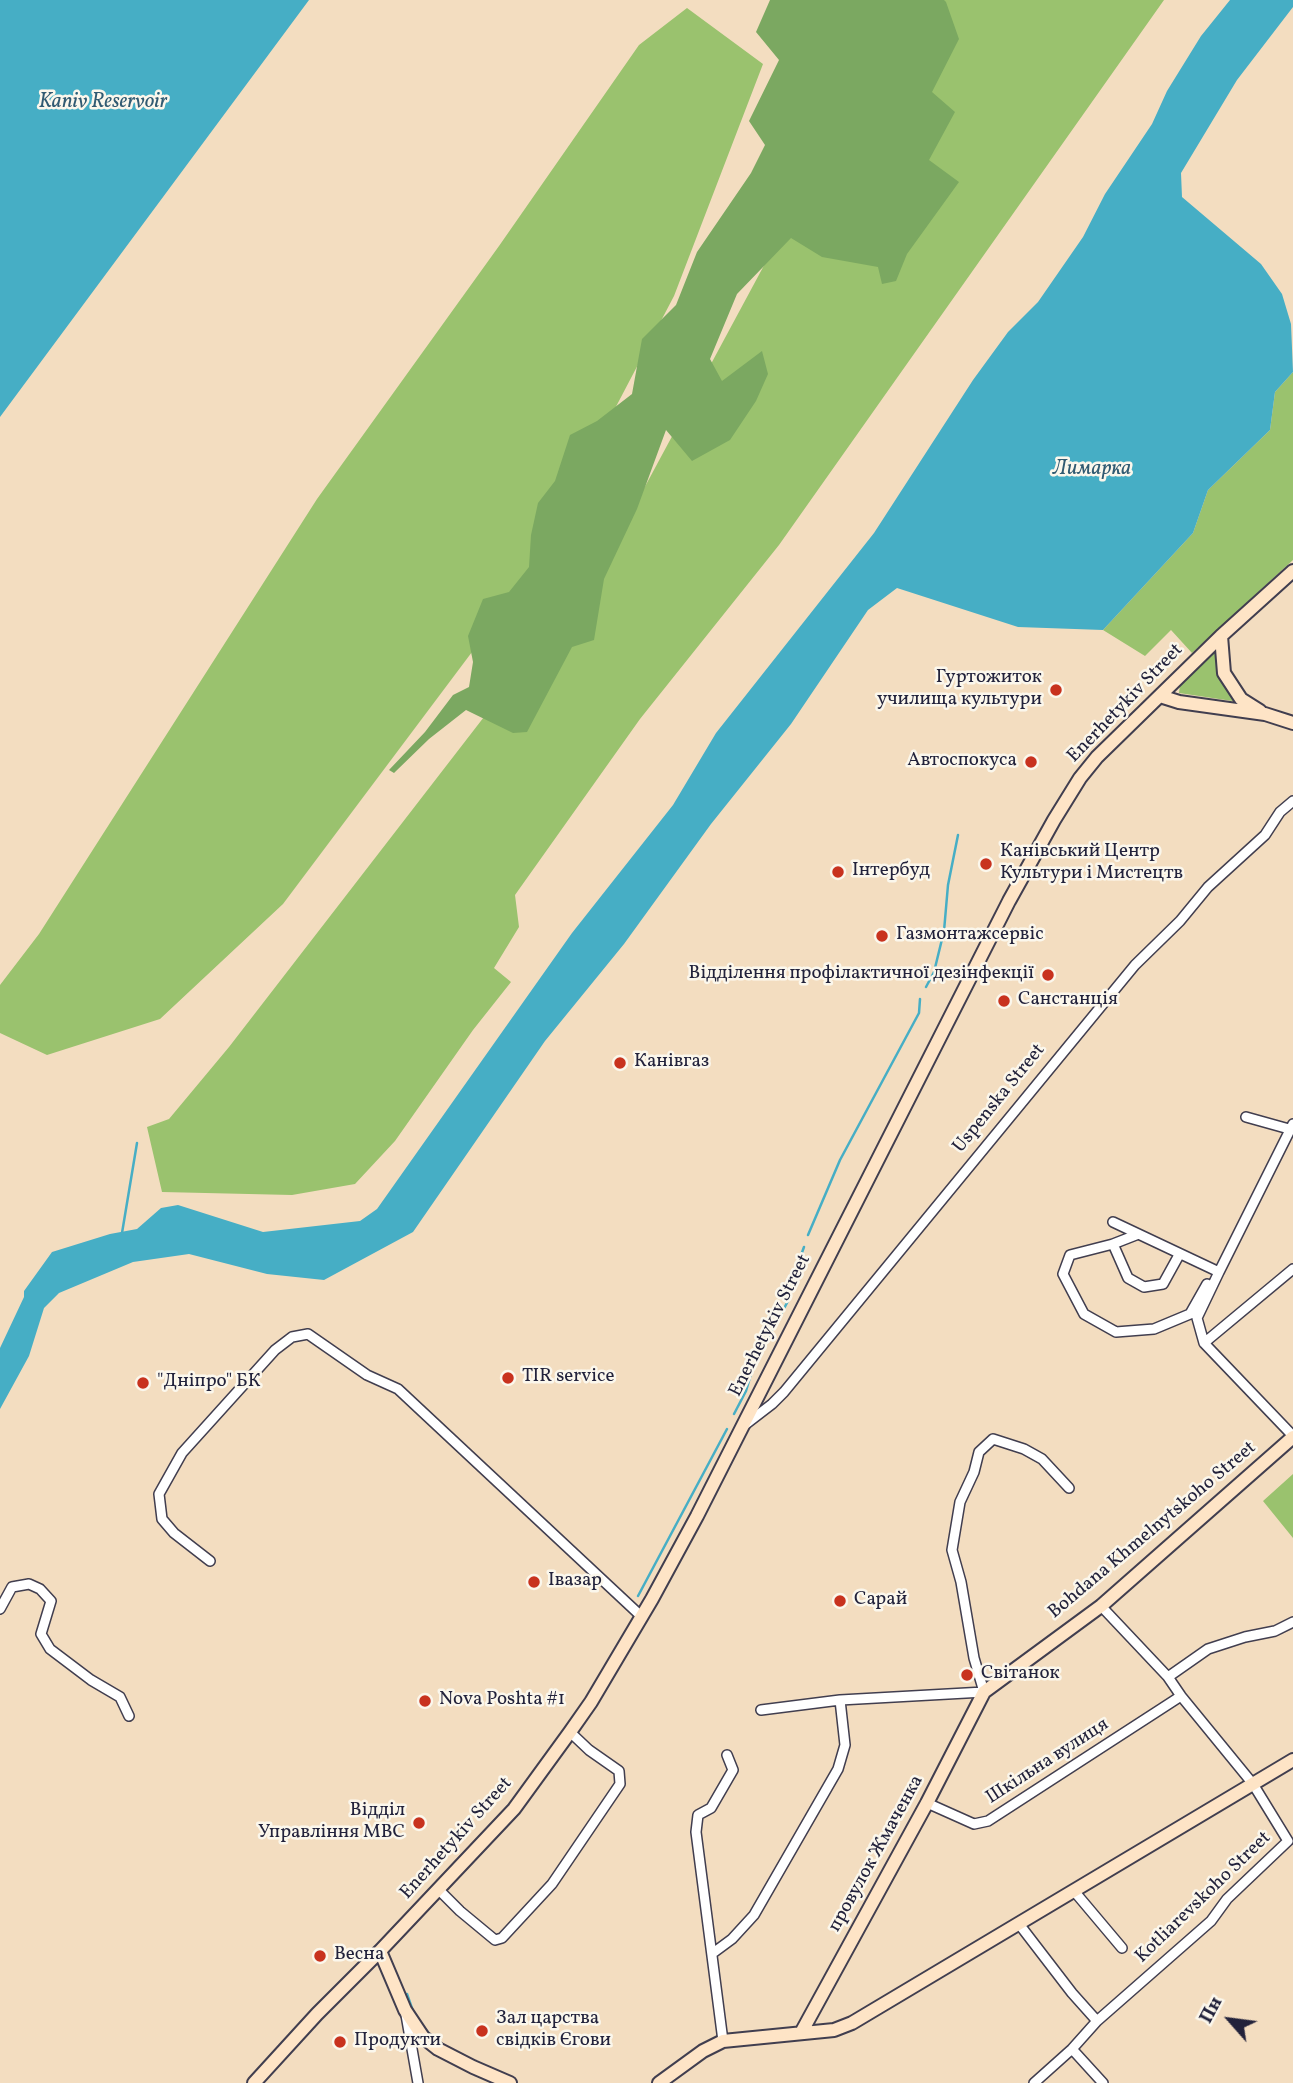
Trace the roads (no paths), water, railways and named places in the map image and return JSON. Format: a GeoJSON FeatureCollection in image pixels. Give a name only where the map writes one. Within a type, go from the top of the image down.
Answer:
{"type":"FeatureCollection","features":[{"type":"Feature","properties":{"kind":"street","name":"Enerhetykiv Street"},"geometry":{"type":"LineString","coordinates":[[254,2083],[514,1809],[591,1702],[697,1516],[1009,901],[1080,778],[1097,757],[1221,636],[1293,571]]}},
{"type":"Feature","properties":{"kind":"street"},"geometry":{"type":"LineString","coordinates":[[1221,636],[1224,673],[1241,699],[1265,715]]}},
{"type":"Feature","properties":{"kind":"street"},"geometry":{"type":"LineString","coordinates":[[1160,696],[1179,702],[1265,715],[1293,723]]}},
{"type":"Feature","properties":{"kind":"street","name":"Uspenska Street"},"geometry":{"type":"LineString","coordinates":[[743,1426],[784,1392],[1135,965],[1180,921],[1208,887],[1265,835],[1280,812],[1293,801]]}},
{"type":"Feature","properties":{"kind":"street"},"geometry":{"type":"LineString","coordinates":[[1246,1116],[1291,1127],[1198,1318],[1204,1343],[1293,1437]]}},
{"type":"Feature","properties":{"kind":"street"},"geometry":{"type":"LineString","coordinates":[[1112,1222],[1219,1272]]}},
{"type":"Feature","properties":{"kind":"street"},"geometry":{"type":"LineString","coordinates":[[1136,1235],[1070,1255],[1063,1274],[1084,1314],[1116,1332],[1154,1329],[1190,1314],[1207,1284]]}},
{"type":"Feature","properties":{"kind":"street"},"geometry":{"type":"LineString","coordinates":[[1113,1244],[1128,1278],[1144,1287],[1163,1284],[1179,1255]]}},
{"type":"Feature","properties":{"kind":"street"},"geometry":{"type":"LineString","coordinates":[[1204,1343],[1293,1269]]}},
{"type":"Feature","properties":{"kind":"street"},"geometry":{"type":"LineString","coordinates":[[210,1561],[174,1533],[162,1519],[159,1494],[183,1453],[275,1350],[292,1337],[308,1334],[367,1375],[398,1389],[641,1616]]}},
{"type":"Feature","properties":{"kind":"street","name":"Bohdana Khmelnytskoho Street"},"geometry":{"type":"LineString","coordinates":[[984,1692],[1101,1606],[1293,1437]]}},
{"type":"Feature","properties":{"kind":"street"},"geometry":{"type":"LineString","coordinates":[[761,1710],[840,1700],[984,1692],[974,1658],[961,1582],[952,1550],[960,1502],[974,1472],[979,1452],[993,1439],[1024,1448],[1042,1459],[1069,1488]]}},
{"type":"Feature","properties":{"kind":"street"},"geometry":{"type":"LineString","coordinates":[[0,1609],[12,1587],[29,1584],[40,1589],[51,1601],[41,1634],[50,1649],[91,1680],[120,1697],[129,1716]]}},
{"type":"Feature","properties":{"kind":"street"},"geometry":{"type":"LineString","coordinates":[[1101,1606],[1168,1677],[1253,1784]]}},
{"type":"Feature","properties":{"kind":"street"},"geometry":{"type":"LineString","coordinates":[[1168,1677],[1208,1649],[1275,1631],[1293,1622]]}},
{"type":"Feature","properties":{"kind":"street","name":"провулок Жмаченка"},"geometry":{"type":"LineString","coordinates":[[801,2033],[927,1803],[984,1692]]}},
{"type":"Feature","properties":{"kind":"street","name":"Шкільна вулиця"},"geometry":{"type":"LineString","coordinates":[[927,1803],[974,1824],[988,1821],[1181,1696]]}},
{"type":"Feature","properties":{"kind":"street"},"geometry":{"type":"LineString","coordinates":[[713,1953],[732,1940],[754,1915],[838,1769],[845,1745],[840,1700]]}},
{"type":"Feature","properties":{"kind":"street"},"geometry":{"type":"LineString","coordinates":[[438,1889],[495,1940],[502,1938],[552,1884],[620,1784],[618,1771],[570,1732]]}},
{"type":"Feature","properties":{"kind":"street"},"geometry":{"type":"LineString","coordinates":[[723,2041],[696,1832],[698,1815],[711,1808],[733,1770],[727,1755]]}},
{"type":"Feature","properties":{"kind":"street"},"geometry":{"type":"LineString","coordinates":[[659,2083],[703,2051],[723,2041],[834,2030],[852,2023],[1293,1760]]}},
{"type":"Feature","properties":{"kind":"street","name":"Kotliarevskoho Street"},"geometry":{"type":"LineString","coordinates":[[1034,2083],[1072,2049],[1097,2021],[1211,1921],[1227,1899],[1288,1841],[1253,1784]]}},
{"type":"Feature","properties":{"kind":"street"},"geometry":{"type":"LineString","coordinates":[[1074,1891],[1122,1948]]}},
{"type":"Feature","properties":{"kind":"street"},"geometry":{"type":"LineString","coordinates":[[1019,1924],[1097,2021]]}},
{"type":"Feature","properties":{"kind":"street"},"geometry":{"type":"LineString","coordinates":[[380,1951],[405,2010],[422,2037],[438,2049],[510,2083]]}},
{"type":"Feature","properties":{"kind":"street"},"geometry":{"type":"LineString","coordinates":[[405,2010],[418,2083]]}},
{"type":"Feature","properties":{"kind":"street"},"geometry":{"type":"LineString","coordinates":[[1072,2049],[1103,2083]]}},
{"type":"Feature","properties":{"kind":"water","name":"Kaniv Reservoir"},"geometry":{"type":"Polygon","coordinates":[[[0,0],[309,0],[0,417],[0,0]]]}},
{"type":"Feature","properties":{"kind":"water","name":"Лимарка"},"geometry":{"type":"Polygon","coordinates":[[[1230,0],[1293,0],[1293,7],[1237,80],[1181,173],[1182,197],[1261,264],[1282,294],[1291,324],[1293,372],[1275,392],[1270,430],[1208,490],[1193,533],[1103,630],[1018,627],[897,588],[868,610],[791,724],[711,824],[624,944],[545,1041],[413,1232],[324,1280],[267,1274],[189,1254],[133,1262],[59,1293],[44,1308],[29,1356],[0,1409],[0,1348],[24,1297],[24,1291],[52,1252],[110,1234],[137,1229],[161,1208],[178,1205],[263,1232],[360,1221],[377,1209],[572,933],[673,805],[716,733],[874,533],[973,380],[1008,332],[1038,302],[1083,237],[1105,194],[1152,124],[1167,91],[1201,36],[1230,0]]]}},
{"type":"Feature","properties":{"kind":"waterway"},"geometry":{"type":"LineString","coordinates":[[926,987],[934,972],[944,931],[948,885],[958,835]]}},
{"type":"Feature","properties":{"kind":"waterway"},"geometry":{"type":"LineString","coordinates":[[808,1235],[840,1160],[919,1013],[920,999]]}},
{"type":"Feature","properties":{"kind":"waterway"},"geometry":{"type":"LineString","coordinates":[[122,1233],[137,1143]]}},
{"type":"Feature","properties":{"kind":"waterway"},"geometry":{"type":"LineString","coordinates":[[779,1318],[789,1299],[804,1247]]}},
{"type":"Feature","properties":{"kind":"waterway"},"geometry":{"type":"LineString","coordinates":[[761,1351],[773,1328]]}},
{"type":"Feature","properties":{"kind":"waterway"},"geometry":{"type":"LineString","coordinates":[[734,1414],[746,1391],[753,1367]]}},
{"type":"Feature","properties":{"kind":"waterway"},"geometry":{"type":"LineString","coordinates":[[638,1596],[727,1429]]}},
{"type":"Feature","properties":{"kind":"waterway"},"geometry":{"type":"LineString","coordinates":[[407,1994],[414,2014]]}},
{"type":"Feature","properties":{"kind":"waterway"},"geometry":{"type":"LineString","coordinates":[[422,2025],[431,2036]]}},
{"type":"Feature","properties":{"kind":"place","name":"Гуртожиток училища культури"},"geometry":{"type":"Point","coordinates":[1056,690]}},
{"type":"Feature","properties":{"kind":"place","name":"Автоспокуса"},"geometry":{"type":"Point","coordinates":[1031,762]}},
{"type":"Feature","properties":{"kind":"place","name":"Канівський Центр Культури і Мистецтв"},"geometry":{"type":"Point","coordinates":[986,864]}},
{"type":"Feature","properties":{"kind":"place","name":"Інтербуд"},"geometry":{"type":"Point","coordinates":[838,872]}},
{"type":"Feature","properties":{"kind":"place","name":"Газмонтажсервіс"},"geometry":{"type":"Point","coordinates":[882,936]}},
{"type":"Feature","properties":{"kind":"place","name":"Відділення профілактичної дезінфекції"},"geometry":{"type":"Point","coordinates":[1048,975]}},
{"type":"Feature","properties":{"kind":"place","name":"Санстанція"},"geometry":{"type":"Point","coordinates":[1004,1001]}},
{"type":"Feature","properties":{"kind":"place","name":"Канівгаз"},"geometry":{"type":"Point","coordinates":[620,1063]}},
{"type":"Feature","properties":{"kind":"place","name":"TIR service"},"geometry":{"type":"Point","coordinates":[508,1378]}},
{"type":"Feature","properties":{"kind":"place","name":"\"Дніпро\" БК"},"geometry":{"type":"Point","coordinates":[143,1383]}},
{"type":"Feature","properties":{"kind":"place","name":"Івазар"},"geometry":{"type":"Point","coordinates":[534,1582]}},
{"type":"Feature","properties":{"kind":"place","name":"Сарай"},"geometry":{"type":"Point","coordinates":[840,1601]}},
{"type":"Feature","properties":{"kind":"place","name":"Світанок"},"geometry":{"type":"Point","coordinates":[967,1675]}},
{"type":"Feature","properties":{"kind":"place","name":"Nova Poshta #1"},"geometry":{"type":"Point","coordinates":[425,1701]}},
{"type":"Feature","properties":{"kind":"place","name":"Відділ Управління МВС"},"geometry":{"type":"Point","coordinates":[419,1823]}},
{"type":"Feature","properties":{"kind":"place","name":"Весна"},"geometry":{"type":"Point","coordinates":[320,1956]}},
{"type":"Feature","properties":{"kind":"place","name":"Зал царства свідків Єгови"},"geometry":{"type":"Point","coordinates":[482,2031]}},
{"type":"Feature","properties":{"kind":"place","name":"Продукти"},"geometry":{"type":"Point","coordinates":[340,2042]}}]}
